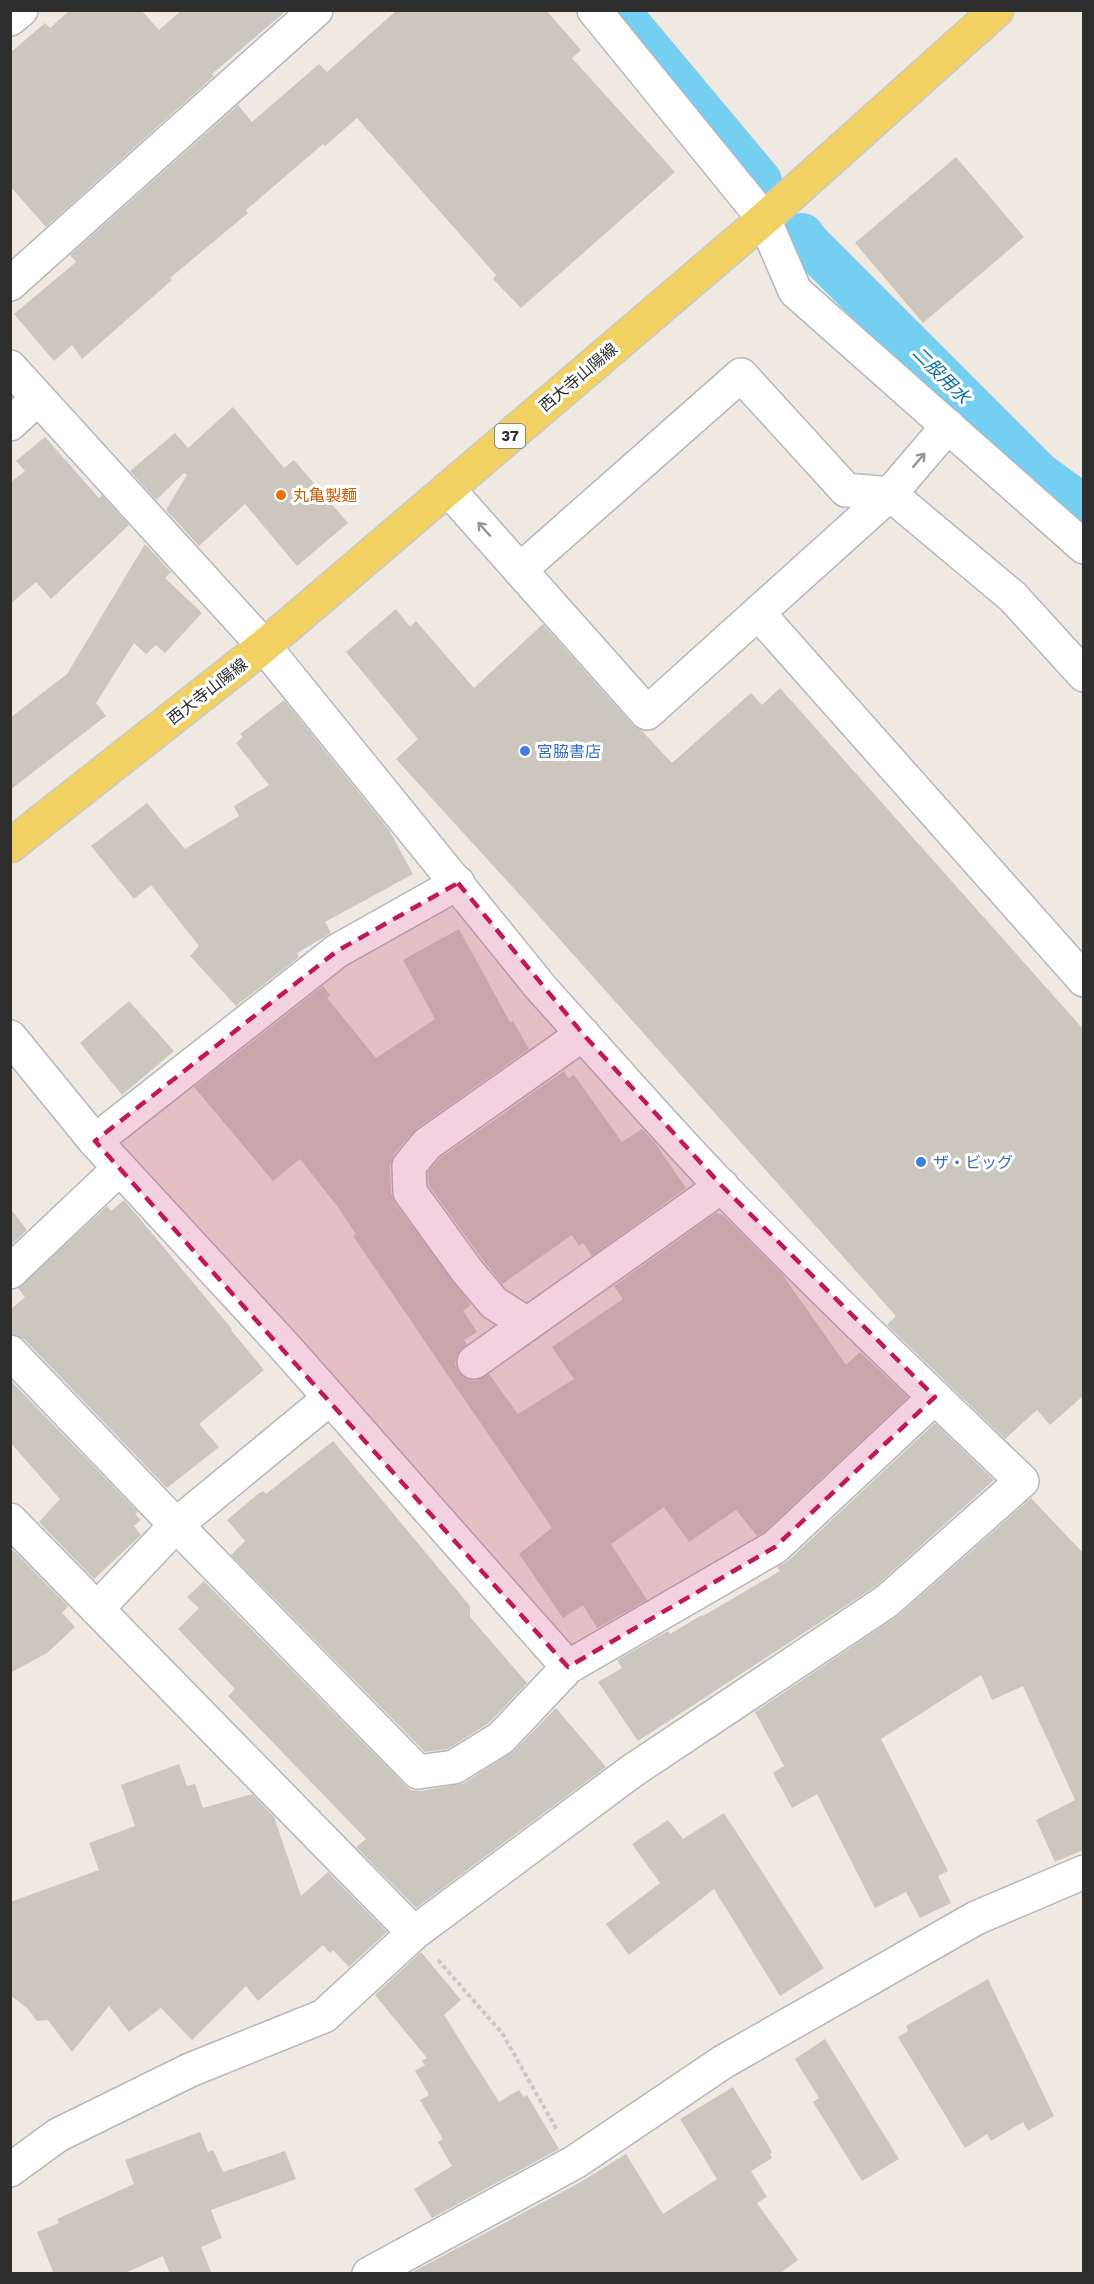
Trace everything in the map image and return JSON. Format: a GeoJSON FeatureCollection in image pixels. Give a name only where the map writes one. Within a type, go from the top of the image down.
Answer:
{"type":"FeatureCollection","features":[{"type":"Feature","properties":{"kind":"main road","name":"西大寺山陽線"},"geometry":{"type":"LineString","coordinates":[[10,846],[264,646],[764,219],[997,10]]}},
{"type":"Feature","properties":{"kind":"street"},"geometry":{"type":"LineString","coordinates":[[10,20],[21,10]]}},
{"type":"Feature","properties":{"kind":"street"},"geometry":{"type":"LineString","coordinates":[[10,284],[316,10]]}},
{"type":"Feature","properties":{"kind":"street"},"geometry":{"type":"LineString","coordinates":[[594,10],[764,219],[795,291],[1083,547]]}},
{"type":"Feature","properties":{"kind":"street"},"geometry":{"type":"LineString","coordinates":[[10,367],[264,646],[542,989],[722,1186],[1022,1481],[887,1600],[632,1771],[414,1933],[324,2016],[190,2070],[58,2134],[10,2170]]}},
{"type":"Feature","properties":{"kind":"street"},"geometry":{"type":"LineString","coordinates":[[520,570],[741,375],[846,490],[890,494],[1013,597],[1079,660]]}},
{"type":"Feature","properties":{"kind":"street"},"geometry":{"type":"LineString","coordinates":[[10,424],[37,399]]}},
{"type":"Feature","properties":{"kind":"street"},"geometry":{"type":"LineString","coordinates":[[448,489],[647,713],[890,494],[948,426]]}},
{"type":"Feature","properties":{"kind":"street"},"geometry":{"type":"LineString","coordinates":[[758,613],[1083,980]]}},
{"type":"Feature","properties":{"kind":"street"},"geometry":{"type":"LineString","coordinates":[[95,1141],[337,951],[458,883]]}},
{"type":"Feature","properties":{"kind":"street"},"geometry":{"type":"LineString","coordinates":[[527,1324],[494,1303],[468,1272],[410,1192],[409,1166],[427,1144],[583,1034]]}},
{"type":"Feature","properties":{"kind":"street"},"geometry":{"type":"LineString","coordinates":[[10,1037],[95,1141],[330,1398],[568,1667]]}},
{"type":"Feature","properties":{"kind":"street"},"geometry":{"type":"LineString","coordinates":[[10,1272],[120,1168]]}},
{"type":"Feature","properties":{"kind":"street"},"geometry":{"type":"LineString","coordinates":[[474,1362],[722,1186]]}},
{"type":"Feature","properties":{"kind":"street"},"geometry":{"type":"LineString","coordinates":[[10,1352],[418,1772],[454,1767],[501,1738],[568,1667],[775,1547],[935,1397]]}},
{"type":"Feature","properties":{"kind":"street"},"geometry":{"type":"LineString","coordinates":[[97,1609],[176,1525],[330,1398]]}},
{"type":"Feature","properties":{"kind":"street"},"geometry":{"type":"LineString","coordinates":[[10,1520],[414,1933]]}},
{"type":"Feature","properties":{"kind":"street"},"geometry":{"type":"LineString","coordinates":[[369,2274],[575,2162],[723,2062],[976,1918],[1083,1872]]}},
{"type":"Feature","properties":{"kind":"path"},"geometry":{"type":"LineString","coordinates":[[414,1933],[502,2033],[575,2162]]}},
{"type":"Feature","properties":{"kind":"highlighted area"},"geometry":{"type":"Polygon","coordinates":[[[458,883],[583,1034],[722,1186],[935,1397],[775,1547],[568,1667],[95,1141],[337,951],[458,883]]]}},
{"type":"Feature","properties":{"kind":"building"},"geometry":{"type":"Polygon","coordinates":[[[70,10],[141,10],[159,30],[182,10],[287,10],[212,74],[214,76],[46,227],[10,186],[10,53],[45,23],[50,28],[70,10]]]}},
{"type":"Feature","properties":{"kind":"building"},"geometry":{"type":"Polygon","coordinates":[[[397,10],[546,10],[581,50],[572,58],[675,172],[521,308],[493,279],[496,275],[357,118],[246,210],[248,213],[170,278],[172,280],[82,359],[72,345],[54,361],[14,314],[76,262],[70,255],[238,105],[252,122],[319,64],[327,72],[397,10]]]}},
{"type":"Feature","properties":{"kind":"building"},"geometry":{"type":"Polygon","coordinates":[[[956,157],[1024,237],[923,323],[855,243],[956,157]]]}},
{"type":"Feature","properties":{"kind":"building"},"geometry":{"type":"Polygon","coordinates":[[[233,407],[284,468],[294,460],[348,523],[297,566],[245,504],[199,546],[166,510],[187,475],[184,473],[156,500],[130,471],[175,433],[188,448],[233,407]]]}},
{"type":"Feature","properties":{"kind":"building"},"geometry":{"type":"Polygon","coordinates":[[[45,437],[99,498],[102,495],[129,525],[51,599],[36,582],[10,604],[10,483],[25,471],[16,461],[45,437]]]}},
{"type":"Feature","properties":{"kind":"building"},"geometry":{"type":"Polygon","coordinates":[[[145,544],[171,572],[165,578],[202,613],[165,653],[156,645],[146,654],[134,643],[96,703],[106,716],[10,790],[10,718],[67,674],[145,544]]]}},
{"type":"Feature","properties":{"kind":"building","name":"ザ・ビッグ"},"geometry":{"type":"Polygon","coordinates":[[[396,609],[410,627],[416,621],[474,688],[543,624],[633,725],[642,731],[672,763],[751,693],[762,705],[780,688],[1083,1029],[1083,1396],[1050,1425],[1037,1410],[1005,1439],[887,1325],[896,1316],[396,759],[418,739],[346,652],[396,609]]]}},
{"type":"Feature","properties":{"kind":"building"},"geometry":{"type":"Polygon","coordinates":[[[284,700],[389,830],[413,874],[325,922],[331,933],[297,953],[299,957],[236,1006],[190,956],[199,946],[151,885],[134,899],[91,846],[147,803],[185,849],[239,816],[234,806],[269,785],[236,743],[243,737],[240,734],[284,700]]]}},
{"type":"Feature","properties":{"kind":"building"},"geometry":{"type":"Polygon","coordinates":[[[459,929],[510,1022],[513,1021],[529,1049],[416,1129],[394,1154],[390,1166],[391,1193],[395,1203],[471,1305],[463,1311],[477,1332],[464,1340],[467,1344],[457,1355],[455,1364],[459,1373],[475,1381],[489,1374],[518,1414],[574,1379],[552,1347],[623,1299],[614,1286],[716,1213],[723,1215],[782,1274],[846,1365],[860,1352],[908,1397],[757,1536],[736,1510],[689,1542],[664,1507],[611,1544],[647,1600],[597,1628],[583,1605],[563,1618],[519,1554],[552,1528],[353,1236],[356,1234],[337,1206],[300,1159],[273,1181],[194,1087],[323,986],[330,995],[327,998],[376,1058],[435,1019],[403,960],[459,929]]]}},
{"type":"Feature","properties":{"kind":"building"},"geometry":{"type":"Polygon","coordinates":[[[129,1001],[174,1051],[122,1095],[80,1043],[129,1001]]]}},
{"type":"Feature","properties":{"kind":"building"},"geometry":{"type":"Polygon","coordinates":[[[564,1071],[568,1078],[574,1075],[622,1142],[642,1129],[655,1143],[686,1188],[592,1256],[583,1243],[579,1246],[572,1235],[502,1284],[429,1186],[428,1172],[440,1158],[564,1071]]]}},
{"type":"Feature","properties":{"kind":"building"},"geometry":{"type":"Polygon","coordinates":[[[124,1200],[264,1370],[199,1424],[219,1447],[167,1488],[24,1339],[10,1334],[10,1310],[25,1297],[18,1288],[107,1206],[111,1211],[124,1200]]]}},
{"type":"Feature","properties":{"kind":"building"},"geometry":{"type":"Polygon","coordinates":[[[10,1208],[27,1230],[10,1246],[10,1208]]]}},
{"type":"Feature","properties":{"kind":"building"},"geometry":{"type":"Polygon","coordinates":[[[10,1380],[138,1512],[135,1514],[141,1520],[134,1526],[141,1535],[94,1579],[39,1522],[60,1499],[10,1442],[10,1380]]]}},
{"type":"Feature","properties":{"kind":"building"},"geometry":{"type":"Polygon","coordinates":[[[935,1423],[994,1480],[876,1586],[638,1741],[598,1682],[622,1668],[617,1660],[668,1631],[670,1634],[703,1616],[780,1571],[777,1567],[788,1561],[935,1423]]]}},
{"type":"Feature","properties":{"kind":"building"},"geometry":{"type":"Polygon","coordinates":[[[333,1441],[470,1606],[470,1617],[527,1683],[489,1723],[448,1749],[425,1752],[231,1555],[245,1541],[227,1520],[258,1494],[263,1491],[266,1494],[333,1441]]]}},
{"type":"Feature","properties":{"kind":"building"},"geometry":{"type":"Polygon","coordinates":[[[1031,1498],[1083,1553],[1083,1850],[1055,1862],[1036,1820],[1075,1800],[1023,1686],[992,1700],[981,1675],[881,1739],[948,1871],[938,1876],[951,1903],[920,1918],[906,1892],[875,1908],[817,1794],[792,1808],[773,1773],[784,1766],[755,1712],[899,1615],[1031,1498]]]}},
{"type":"Feature","properties":{"kind":"building"},"geometry":{"type":"Polygon","coordinates":[[[13,1550],[68,1606],[62,1613],[75,1627],[47,1653],[10,1673],[10,1552],[13,1550]]]}},
{"type":"Feature","properties":{"kind":"building"},"geometry":{"type":"Polygon","coordinates":[[[204,1581],[411,1790],[421,1791],[464,1783],[514,1751],[556,1708],[606,1767],[416,1908],[356,1847],[366,1839],[228,1696],[235,1689],[178,1629],[199,1608],[187,1597],[204,1581]]]}},
{"type":"Feature","properties":{"kind":"building"},"geometry":{"type":"Polygon","coordinates":[[[179,1764],[187,1786],[195,1784],[203,1808],[252,1794],[274,1817],[301,1896],[328,1872],[387,1932],[349,1967],[333,1950],[330,1953],[323,1945],[258,2001],[246,1986],[192,2040],[161,2008],[129,2032],[109,2006],[72,2052],[48,2020],[37,2021],[27,2008],[10,1995],[10,1902],[99,1870],[89,1843],[135,1826],[121,1785],[179,1764]]]}},
{"type":"Feature","properties":{"kind":"building"},"geometry":{"type":"Polygon","coordinates":[[[724,1813],[824,1968],[780,1996],[714,1889],[629,1955],[606,1924],[660,1883],[632,1844],[668,1820],[683,1839],[724,1813]]]}},
{"type":"Feature","properties":{"kind":"building"},"geometry":{"type":"Polygon","coordinates":[[[421,1952],[461,2000],[444,2015],[499,2102],[519,2090],[524,2097],[527,2095],[559,2149],[432,2218],[414,2189],[452,2166],[438,2142],[443,2139],[420,2100],[429,2095],[415,2071],[425,2065],[422,2061],[427,2058],[375,1995],[421,1952]]]}},
{"type":"Feature","properties":{"kind":"building"},"geometry":{"type":"Polygon","coordinates":[[[988,1979],[1054,2116],[1028,2131],[1023,2122],[991,2141],[987,2134],[965,2148],[898,2037],[908,2031],[906,2026],[988,1979]]]}},
{"type":"Feature","properties":{"kind":"building"},"geometry":{"type":"Polygon","coordinates":[[[825,2039],[899,2159],[862,2181],[813,2102],[819,2098],[795,2059],[825,2039]]]}},
{"type":"Feature","properties":{"kind":"building"},"geometry":{"type":"Polygon","coordinates":[[[733,2087],[772,2152],[770,2154],[772,2158],[751,2171],[767,2197],[757,2203],[798,2260],[779,2274],[409,2274],[579,2183],[626,2154],[663,2214],[717,2179],[680,2119],[733,2087]]]}},
{"type":"Feature","properties":{"kind":"building"},"geometry":{"type":"Polygon","coordinates":[[[200,2132],[208,2152],[213,2150],[223,2172],[285,2151],[296,2179],[211,2210],[222,2238],[201,2247],[212,2274],[170,2274],[163,2256],[123,2274],[54,2274],[37,2232],[59,2223],[57,2219],[134,2184],[125,2160],[200,2132]]]}},
{"type":"Feature","properties":{"kind":"waterway","name":"二股用水"},"geometry":{"type":"LineString","coordinates":[[617,10],[760,181]]}},
{"type":"Feature","properties":{"kind":"waterway","name":"二股用水"},"geometry":{"type":"LineString","coordinates":[[802,235],[1039,474],[1084,510]]}},
{"type":"Feature","properties":{"kind":"place","name":"丸亀製麺"},"geometry":{"type":"Point","coordinates":[281,495]}},
{"type":"Feature","properties":{"kind":"place","name":"宮脇書店"},"geometry":{"type":"Point","coordinates":[525,751]}},
{"type":"Feature","properties":{"kind":"place","name":"ザ・ビッグ"},"geometry":{"type":"Point","coordinates":[921,1162]}}]}
